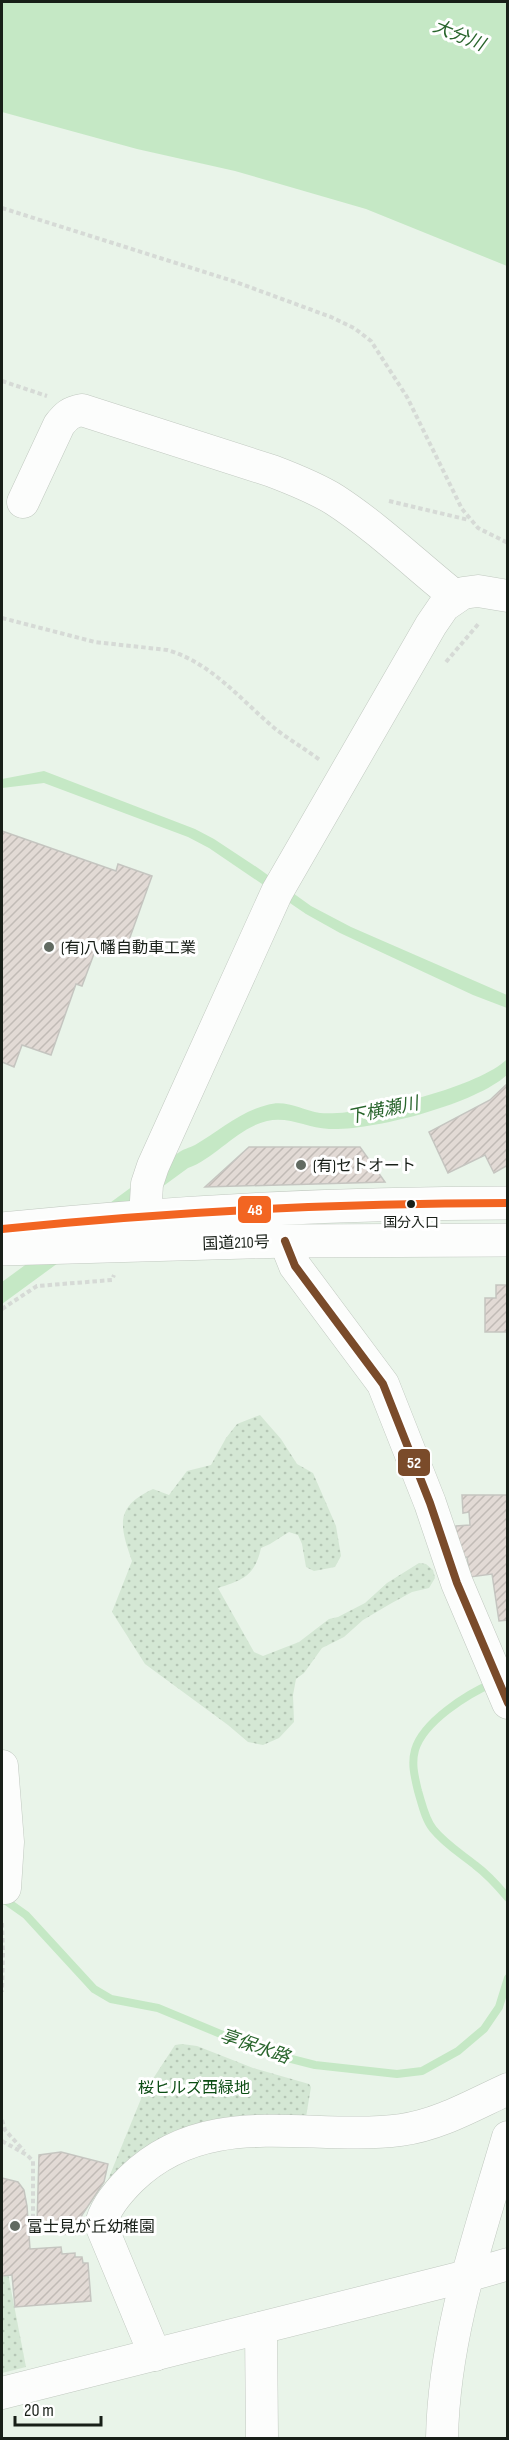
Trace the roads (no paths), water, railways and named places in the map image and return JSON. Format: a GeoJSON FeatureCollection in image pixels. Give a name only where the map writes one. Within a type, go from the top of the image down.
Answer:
{"type":"FeatureCollection","features":[{"type":"Feature","properties":{"kind":"highway","name":"国道210号"},"geometry":{"type":"LineString","coordinates":[[2,1229],[312,1207],[507,1203]]}},
{"type":"Feature","properties":{"kind":"highway","name":"国道210号"},"geometry":{"type":"LineString","coordinates":[[2,1250],[285,1240],[507,1240]]}},
{"type":"Feature","properties":{"kind":"street"},"geometry":{"type":"LineString","coordinates":[[23,502],[59,425],[73,411],[82,410],[303,483],[334,499],[456,597]]}},
{"type":"Feature","properties":{"kind":"street"},"geometry":{"type":"LineString","coordinates":[[145,1218],[147,1184],[153,1166],[277,892],[344,774],[444,606],[463,593],[478,591],[507,596]]}},
{"type":"Feature","properties":{"kind":"street"},"geometry":{"type":"LineString","coordinates":[[285,1240],[295,1266],[383,1384],[430,1503],[457,1583],[501,1688]]}},
{"type":"Feature","properties":{"kind":"street"},"geometry":{"type":"LineString","coordinates":[[2,1766],[8,1842],[4,1888]]}},
{"type":"Feature","properties":{"kind":"street"},"geometry":{"type":"LineString","coordinates":[[155,2355],[101,2224],[106,2211],[122,2189],[150,2162],[176,2147],[233,2132],[305,2130],[383,2132],[416,2127],[435,2122],[507,2089]]}},
{"type":"Feature","properties":{"kind":"street"},"geometry":{"type":"LineString","coordinates":[[442,2439],[443,2404],[451,2339],[507,2137]]}},
{"type":"Feature","properties":{"kind":"street"},"geometry":{"type":"LineString","coordinates":[[2,2392],[467,2276],[507,2264]]}},
{"type":"Feature","properties":{"kind":"street"},"geometry":{"type":"LineString","coordinates":[[261,2328],[262,2439]]}},
{"type":"Feature","properties":{"kind":"water","name":"大分川"},"geometry":{"type":"Polygon","coordinates":[[[2,2],[507,2],[507,266],[366,209],[235,171],[137,149],[2,112],[2,2]]]}},
{"type":"Feature","properties":{"kind":"water"},"geometry":{"type":"Polygon","coordinates":[[[44,771],[195,829],[258,868],[311,906],[351,927],[507,995],[507,1008],[473,995],[340,933],[306,914],[209,848],[188,837],[44,783],[2,788],[2,779],[44,771]]]}},
{"type":"Feature","properties":{"kind":"water","name":"下横瀬川"},"geometry":{"type":"Polygon","coordinates":[[[507,1059],[507,1075],[492,1086],[472,1096],[422,1114],[348,1128],[329,1129],[283,1120],[267,1121],[256,1125],[188,1168],[2,1304],[2,1282],[180,1152],[247,1112],[274,1103],[320,1113],[338,1113],[390,1105],[472,1080],[493,1070],[507,1059]]]}},
{"type":"Feature","properties":{"kind":"waterway","name":"享保水路"},"geometry":{"type":"LineString","coordinates":[[493,1683],[471,1694],[436,1719],[427,1729],[415,1750],[413,1766],[422,1806],[433,1829],[484,1872],[508,1898]]}},
{"type":"Feature","properties":{"kind":"waterway","name":"享保水路"},"geometry":{"type":"LineString","coordinates":[[2,1898],[26,1915],[94,1989],[111,1999],[158,2008],[264,2052],[315,2065],[397,2074],[422,2071],[458,2051],[484,2029],[499,2007],[508,1978]]}},
{"type":"Feature","properties":{"kind":"place","name":"(有)八幡自動車工業"},"geometry":{"type":"Point","coordinates":[49,947]}},
{"type":"Feature","properties":{"kind":"place","name":"(有)セトオート"},"geometry":{"type":"Point","coordinates":[301,1165]}},
{"type":"Feature","properties":{"kind":"place","name":"国分入口"},"geometry":{"type":"Point","coordinates":[411,1204]}},
{"type":"Feature","properties":{"kind":"place","name":"富士見が丘幼稚園"},"geometry":{"type":"Point","coordinates":[15,2226]}},
{"type":"Feature","properties":{"kind":"park label","name":"桜ヒルズ西緑地"},"geometry":{"type":"Point","coordinates":[194,2087]}}]}
